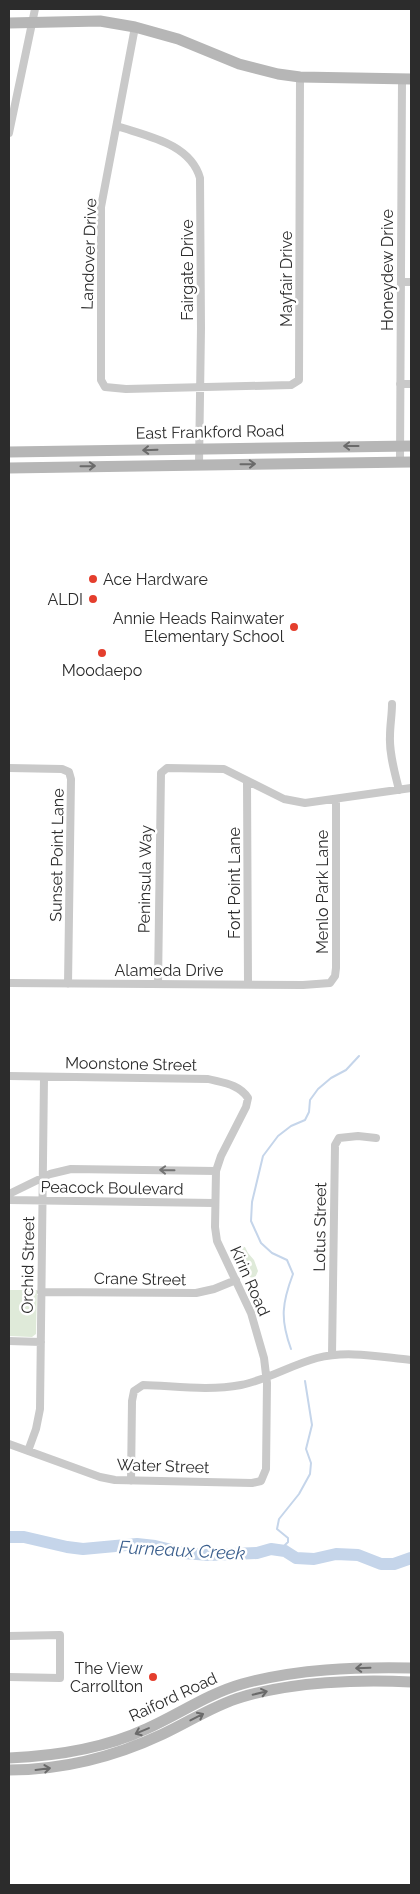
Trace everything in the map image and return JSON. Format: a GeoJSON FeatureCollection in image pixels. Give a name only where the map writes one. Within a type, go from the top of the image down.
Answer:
{"type":"FeatureCollection","features":[{"type":"Feature","properties":{"kind":"street"},"geometry":{"type":"LineString","coordinates":[[9,134],[35,9]]}},
{"type":"Feature","properties":{"kind":"street"},"geometry":{"type":"LineString","coordinates":[[9,23],[100,22],[135,27],[178,39],[239,64],[278,74],[300,77],[406,79]]}},
{"type":"Feature","properties":{"kind":"street","name":"Landover Drive"},"geometry":{"type":"LineString","coordinates":[[135,27],[101,207],[101,380],[105,387],[200,387]]}},
{"type":"Feature","properties":{"kind":"street","name":"Mayfair Drive"},"geometry":{"type":"LineString","coordinates":[[200,387],[291,385],[299,380],[300,77]]}},
{"type":"Feature","properties":{"kind":"street","name":"Honeydew Drive"},"geometry":{"type":"LineString","coordinates":[[405,462],[400,384],[400,282],[406,79]]}},
{"type":"Feature","properties":{"kind":"street","name":"Fairgate Drive"},"geometry":{"type":"LineString","coordinates":[[117,126],[179,149],[189,158],[198,171],[201,187],[199,464]]}},
{"type":"Feature","properties":{"kind":"street"},"geometry":{"type":"LineString","coordinates":[[402,180],[411,180]]}},
{"type":"Feature","properties":{"kind":"street"},"geometry":{"type":"LineString","coordinates":[[400,282],[411,282]]}},
{"type":"Feature","properties":{"kind":"street"},"geometry":{"type":"LineString","coordinates":[[400,384],[411,384]]}},
{"type":"Feature","properties":{"kind":"street","name":"East Frankford Road"},"geometry":{"type":"LineString","coordinates":[[9,452],[405,446]]}},
{"type":"Feature","properties":{"kind":"street"},"geometry":{"type":"LineString","coordinates":[[39,467],[40,452]]}},
{"type":"Feature","properties":{"kind":"street","name":"East Frankford Road"},"geometry":{"type":"LineString","coordinates":[[9,468],[405,462]]}},
{"type":"Feature","properties":{"kind":"street"},"geometry":{"type":"LineString","coordinates":[[392,704],[390,737],[398,790]]}},
{"type":"Feature","properties":{"kind":"street","name":"Sunset Point Lane"},"geometry":{"type":"LineString","coordinates":[[9,768],[62,769],[69,772],[71,779],[68,984]]}},
{"type":"Feature","properties":{"kind":"street","name":"Peninsula Way"},"geometry":{"type":"LineString","coordinates":[[158,984],[161,773],[167,768],[215,768],[231,771],[247,781]]}},
{"type":"Feature","properties":{"kind":"street"},"geometry":{"type":"LineString","coordinates":[[247,781],[292,802],[305,803],[411,788]]}},
{"type":"Feature","properties":{"kind":"street","name":"Fort Point Lane"},"geometry":{"type":"LineString","coordinates":[[247,781],[248,984]]}},
{"type":"Feature","properties":{"kind":"street","name":"Menlo Park Lane"},"geometry":{"type":"LineString","coordinates":[[330,983],[335,976],[336,968],[336,799]]}},
{"type":"Feature","properties":{"kind":"street","name":"Alameda Drive"},"geometry":{"type":"LineString","coordinates":[[9,984],[303,985],[330,983]]}},
{"type":"Feature","properties":{"kind":"street","name":"Moonstone Street"},"geometry":{"type":"LineString","coordinates":[[9,1076],[208,1079],[238,1088],[248,1098]]}},
{"type":"Feature","properties":{"kind":"street","name":"Orchid Street"},"geometry":{"type":"LineString","coordinates":[[28,1451],[36,1429],[40,1409],[44,1077]]}},
{"type":"Feature","properties":{"kind":"street","name":"Kirin Road"},"geometry":{"type":"LineString","coordinates":[[248,1098],[246,1107],[221,1156],[216,1171],[214,1227],[217,1241],[251,1313],[260,1340],[267,1376],[266,1469],[261,1481]]}},
{"type":"Feature","properties":{"kind":"street","name":"Lotus Street"},"geometry":{"type":"LineString","coordinates":[[332,1355],[335,1145],[339,1138],[358,1136],[376,1138]]}},
{"type":"Feature","properties":{"kind":"street","name":"Peacock Boulevard"},"geometry":{"type":"LineString","coordinates":[[9,1194],[43,1178],[71,1168],[216,1171]]}},
{"type":"Feature","properties":{"kind":"street","name":"Peacock Boulevard"},"geometry":{"type":"LineString","coordinates":[[9,1200],[214,1203]]}},
{"type":"Feature","properties":{"kind":"street","name":"Crane Street"},"geometry":{"type":"LineString","coordinates":[[41,1292],[196,1293],[214,1289],[236,1280]]}},
{"type":"Feature","properties":{"kind":"street"},"geometry":{"type":"LineString","coordinates":[[9,1341],[41,1342]]}},
{"type":"Feature","properties":{"kind":"street"},"geometry":{"type":"LineString","coordinates":[[131,1481],[134,1391],[143,1386],[220,1388],[243,1384],[332,1355],[354,1354],[411,1360]]}},
{"type":"Feature","properties":{"kind":"street","name":"Water Street"},"geometry":{"type":"LineString","coordinates":[[9,1444],[100,1477],[115,1480],[252,1483],[261,1481]]}},
{"type":"Feature","properties":{"kind":"street"},"geometry":{"type":"LineString","coordinates":[[9,1636],[60,1635],[60,1678],[9,1677]]}},
{"type":"Feature","properties":{"kind":"street","name":"Raiford Road"},"geometry":{"type":"LineString","coordinates":[[9,1770],[30,1770],[78,1764],[119,1746],[209,1696],[241,1684],[320,1670],[411,1668]]}},
{"type":"Feature","properties":{"kind":"street","name":"Raiford Road"},"geometry":{"type":"LineString","coordinates":[[9,1758],[119,1746],[161,1735],[214,1708],[241,1697],[271,1690],[320,1683],[377,1680],[411,1682]]}},
{"type":"Feature","properties":{"kind":"green space"},"geometry":{"type":"Polygon","coordinates":[[[237,1246],[245,1247],[254,1260],[258,1271],[255,1278],[249,1277],[234,1252],[237,1246]]]}},
{"type":"Feature","properties":{"kind":"green space"},"geometry":{"type":"Polygon","coordinates":[[[9,1290],[37,1290],[36,1334],[32,1337],[9,1336],[9,1290]]]}},
{"type":"Feature","properties":{"kind":"waterway"},"geometry":{"type":"LineString","coordinates":[[291,1349],[285,1329],[284,1311],[286,1294],[293,1274],[287,1260],[272,1253],[261,1243],[251,1221],[252,1202],[263,1156],[278,1136],[291,1126],[305,1120],[309,1112],[310,1100],[318,1089],[331,1078],[346,1070],[359,1056]]}},
{"type":"Feature","properties":{"kind":"waterway"},"geometry":{"type":"LineString","coordinates":[[280,1550],[288,1542],[288,1538],[277,1529],[279,1519],[299,1494],[310,1474],[311,1463],[306,1449],[312,1425],[305,1381]]}},
{"type":"Feature","properties":{"kind":"waterway","name":"Furneaux Creek"},"geometry":{"type":"LineString","coordinates":[[9,1537],[24,1537],[83,1549],[137,1544],[184,1553],[209,1555],[257,1553],[271,1549],[285,1551],[296,1558],[314,1559],[336,1554],[358,1555],[381,1564],[394,1564],[411,1558]]}},
{"type":"Feature","properties":{"kind":"place","name":"Ace Hardware"},"geometry":{"type":"Point","coordinates":[93,579]}},
{"type":"Feature","properties":{"kind":"place","name":"ALDI"},"geometry":{"type":"Point","coordinates":[93,599]}},
{"type":"Feature","properties":{"kind":"place","name":"Annie Heads Rainwater Elementary School"},"geometry":{"type":"Point","coordinates":[294,627]}},
{"type":"Feature","properties":{"kind":"place","name":"Moodaepo"},"geometry":{"type":"Point","coordinates":[102,653]}},
{"type":"Feature","properties":{"kind":"place","name":"The View Carrollton"},"geometry":{"type":"Point","coordinates":[153,1677]}}]}
